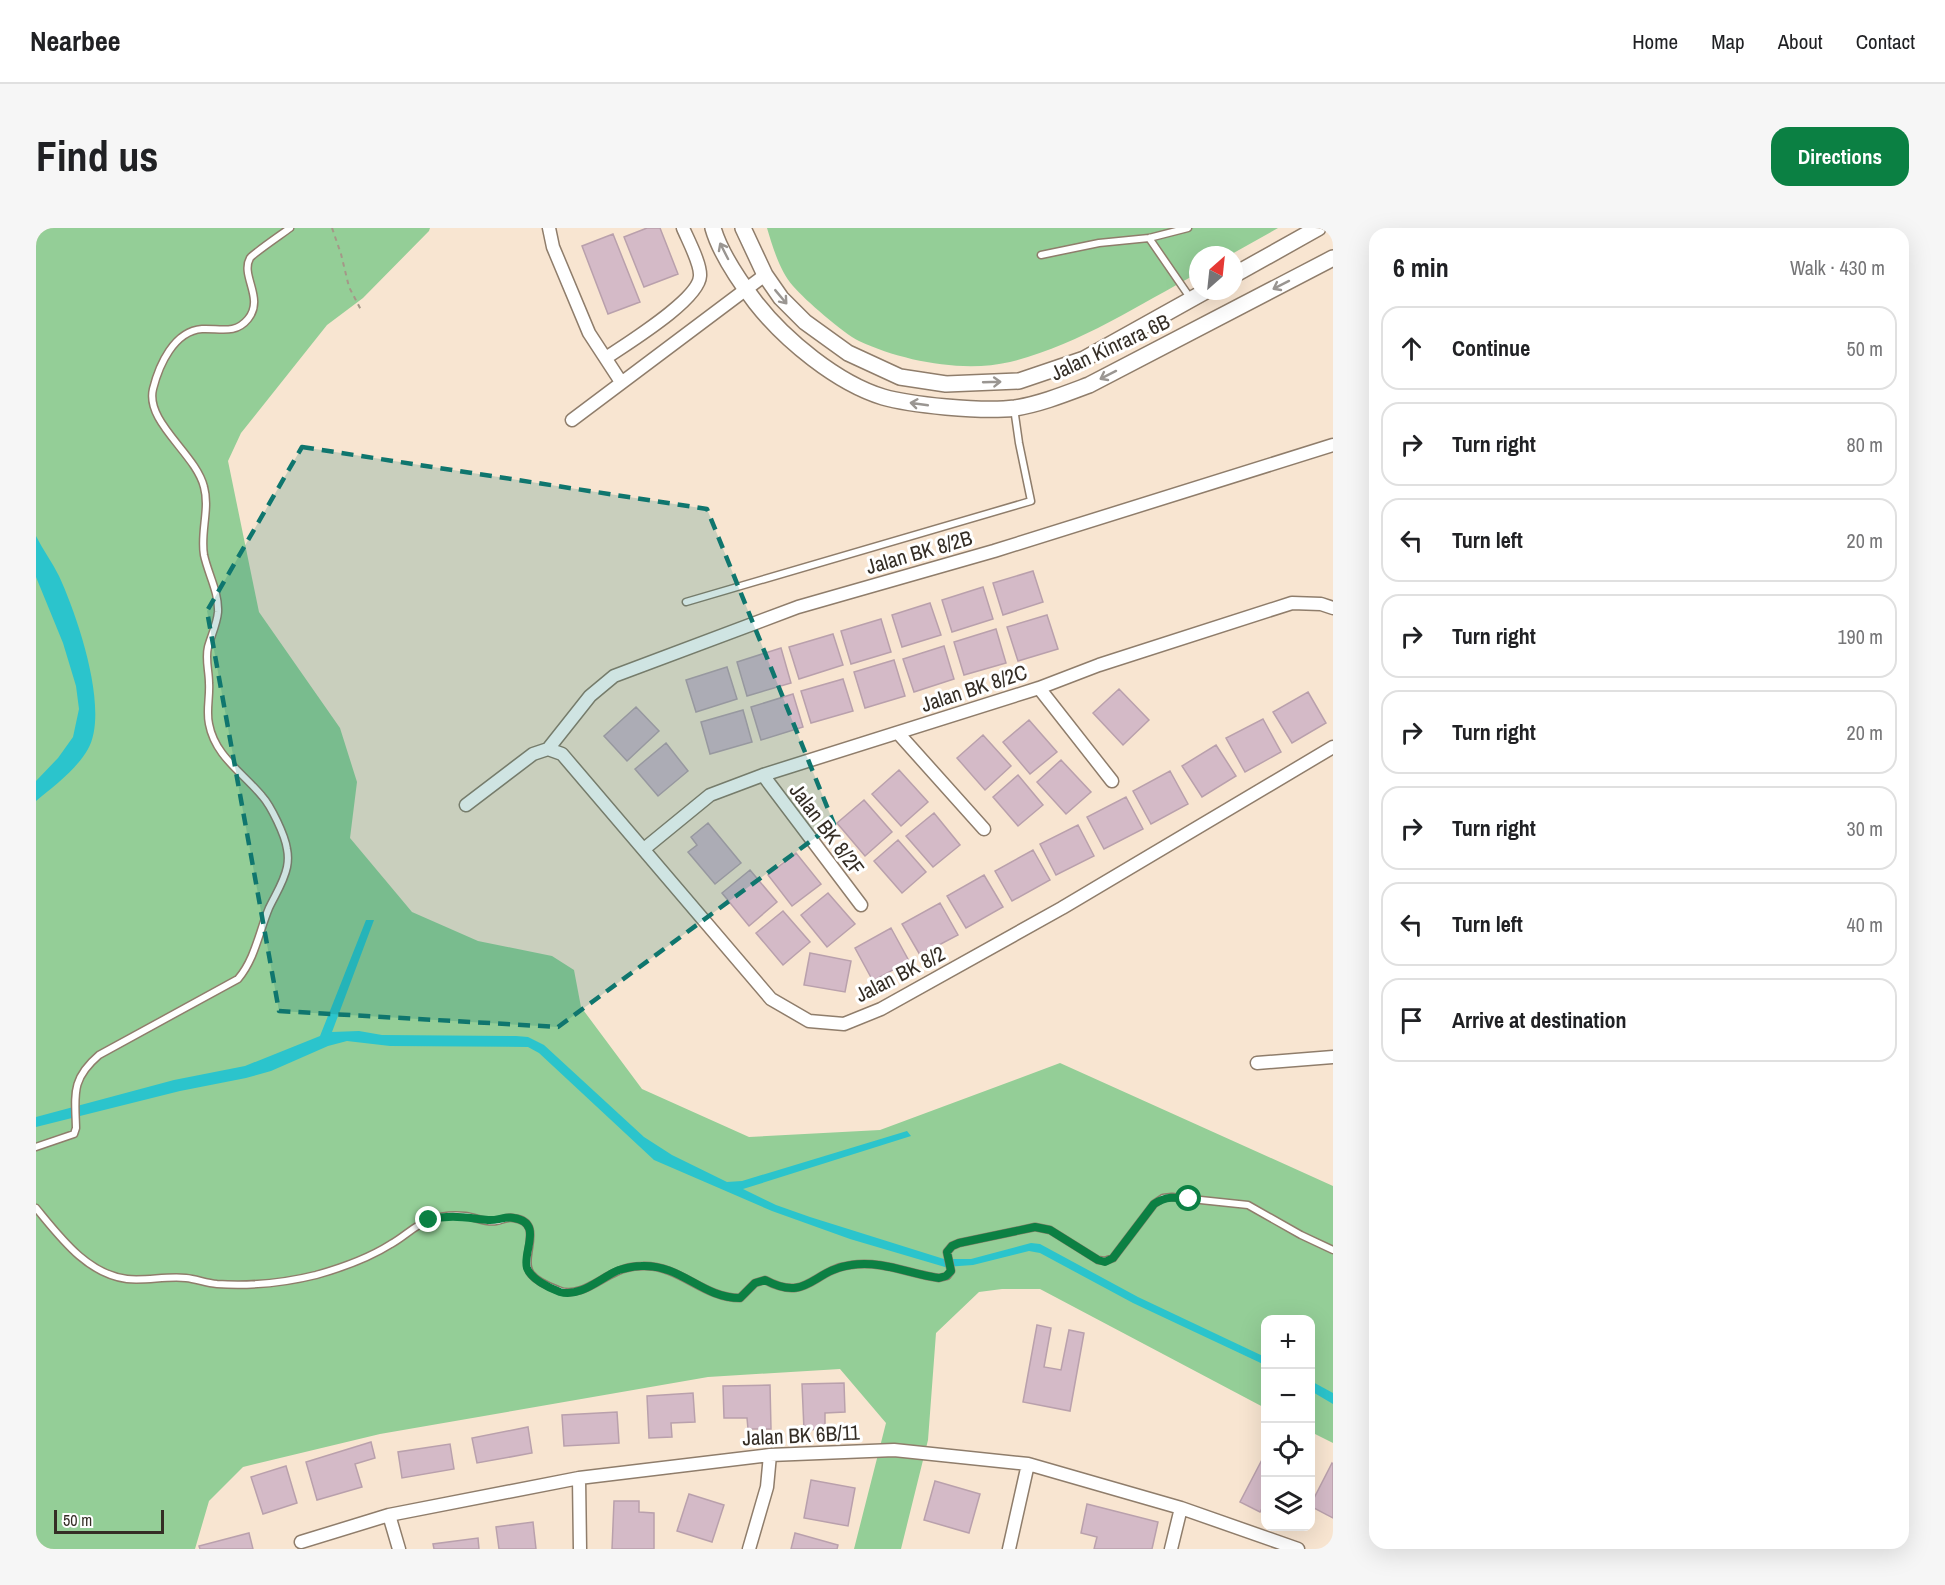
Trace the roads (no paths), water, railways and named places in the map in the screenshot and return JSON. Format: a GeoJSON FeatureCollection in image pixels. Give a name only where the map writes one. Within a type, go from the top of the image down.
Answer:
{"type":"FeatureCollection","features":[{"type":"Feature","properties":{"kind":"street"},"geometry":{"type":"LineString","coordinates":[[549,228],[553,247],[589,333],[621,382]]}},
{"type":"Feature","properties":{"kind":"street"},"geometry":{"type":"LineString","coordinates":[[606,358],[675,310],[689,297],[697,285],[701,277],[699,266],[683,228]]}},
{"type":"Feature","properties":{"kind":"street","name":"Jalan Kinrara 6B"},"geometry":{"type":"LineString","coordinates":[[713,228],[745,289],[769,319],[806,353],[842,378],[881,396],[916,404],[966,409],[1014,408],[1048,400],[1089,385],[1333,258]]}},
{"type":"Feature","properties":{"kind":"street","name":"Jalan Kinrara 6B"},"geometry":{"type":"LineString","coordinates":[[743,228],[765,275],[781,298],[805,322],[848,353],[900,377],[946,384],[1019,381],[1084,359],[1189,300]]}},
{"type":"Feature","properties":{"kind":"street"},"geometry":{"type":"LineString","coordinates":[[1243,270],[1314,229]]}},
{"type":"Feature","properties":{"kind":"street"},"geometry":{"type":"LineString","coordinates":[[572,420],[765,275]]}},
{"type":"Feature","properties":{"kind":"street","name":"Jalan BK 8/2B"},"geometry":{"type":"LineString","coordinates":[[548,749],[590,696],[614,676],[798,608],[994,551],[1333,445]]}},
{"type":"Feature","properties":{"kind":"street","name":"Jalan BK 8/2C"},"geometry":{"type":"LineString","coordinates":[[644,849],[710,795],[763,775],[1039,688],[1099,665],[1292,603],[1321,604],[1333,608]]}},
{"type":"Feature","properties":{"kind":"street"},"geometry":{"type":"LineString","coordinates":[[1039,688],[1112,781]]}},
{"type":"Feature","properties":{"kind":"street"},"geometry":{"type":"LineString","coordinates":[[898,733],[984,829]]}},
{"type":"Feature","properties":{"kind":"street","name":"Jalan BK 8/2"},"geometry":{"type":"LineString","coordinates":[[548,749],[562,754],[771,999],[809,1021],[844,1024],[881,1009],[1052,914],[1333,747]]}},
{"type":"Feature","properties":{"kind":"street"},"geometry":{"type":"LineString","coordinates":[[466,805],[532,754],[548,749]]}},
{"type":"Feature","properties":{"kind":"street","name":"Jalan BK 8/2F"},"geometry":{"type":"LineString","coordinates":[[763,775],[861,905]]}},
{"type":"Feature","properties":{"kind":"street"},"geometry":{"type":"LineString","coordinates":[[1257,1063],[1333,1057]]}},
{"type":"Feature","properties":{"kind":"street","name":"Jalan BK 6B/11"},"geometry":{"type":"LineString","coordinates":[[301,1542],[389,1515],[579,1478],[770,1455],[894,1450],[1028,1464],[1181,1508],[1298,1549]]}},
{"type":"Feature","properties":{"kind":"street"},"geometry":{"type":"LineString","coordinates":[[749,1549],[767,1487],[770,1455]]}},
{"type":"Feature","properties":{"kind":"street"},"geometry":{"type":"LineString","coordinates":[[1009,1549],[1028,1464]]}},
{"type":"Feature","properties":{"kind":"street"},"geometry":{"type":"LineString","coordinates":[[579,1478],[580,1549]]}},
{"type":"Feature","properties":{"kind":"street"},"geometry":{"type":"LineString","coordinates":[[1171,1549],[1181,1508]]}},
{"type":"Feature","properties":{"kind":"street"},"geometry":{"type":"LineString","coordinates":[[389,1515],[399,1549]]}},
{"type":"Feature","properties":{"kind":"lane"},"geometry":{"type":"LineString","coordinates":[[36,1147],[74,1134],[77,1083],[81,1073],[99,1055],[238,979],[246,970],[287,867],[287,848],[280,828],[263,797],[216,747],[211,733],[208,722],[207,649],[218,612],[216,592],[204,554],[206,504],[204,487],[196,466],[157,414],[152,401],[153,389],[174,343],[188,333],[202,329],[223,331],[238,328],[249,318],[254,308],[254,294],[248,270],[249,260],[290,228]]}},
{"type":"Feature","properties":{"kind":"lane"},"geometry":{"type":"LineString","coordinates":[[1041,255],[1099,243],[1149,238],[1188,228]]}},
{"type":"Feature","properties":{"kind":"lane"},"geometry":{"type":"LineString","coordinates":[[1149,238],[1189,296]]}},
{"type":"Feature","properties":{"kind":"lane"},"geometry":{"type":"LineString","coordinates":[[687,602],[1031,501],[1014,408]]}},
{"type":"Feature","properties":{"kind":"lane"},"geometry":{"type":"LineString","coordinates":[[36,1208],[72,1249],[99,1271],[127,1279],[185,1278],[215,1284],[292,1280],[317,1274],[369,1256],[391,1245],[429,1220],[441,1216],[465,1216],[496,1221],[506,1217],[524,1221],[530,1230],[531,1239],[526,1266],[531,1275],[561,1292],[573,1292],[617,1271],[642,1266],[672,1270],[707,1290],[730,1298],[740,1298],[755,1283],[765,1280],[779,1288],[789,1290],[799,1288],[836,1269],[852,1264],[875,1265],[939,1278],[951,1271],[947,1252],[952,1246],[1035,1227],[1050,1230],[1105,1262],[1113,1258],[1154,1204],[1163,1198],[1172,1197],[1248,1205],[1300,1236],[1333,1250]]}},
{"type":"Feature","properties":{"kind":"water"},"geometry":{"type":"Polygon","coordinates":[[[36,536],[59,576],[74,614],[88,662],[95,711],[94,732],[83,757],[36,801],[36,781],[58,758],[73,737],[79,709],[76,686],[63,643],[36,577],[36,536]]]}},
{"type":"Feature","properties":{"kind":"water"},"geometry":{"type":"Polygon","coordinates":[[[366,920],[374,920],[332,1032],[528,1037],[544,1045],[644,1137],[672,1155],[727,1182],[742,1181],[907,1131],[911,1136],[743,1189],[776,1205],[810,1217],[944,1259],[971,1259],[1031,1243],[1040,1244],[1138,1297],[1261,1355],[1261,1363],[1133,1303],[1040,1253],[1029,1251],[973,1265],[945,1267],[850,1239],[772,1211],[654,1160],[539,1053],[528,1047],[390,1046],[347,1041],[328,1046],[271,1071],[246,1078],[180,1091],[36,1127],[36,1117],[174,1080],[245,1066],[320,1036],[366,920]]]}},
{"type":"Feature","properties":{"kind":"water"},"geometry":{"type":"Polygon","coordinates":[[[1315,1383],[1333,1393],[1333,1404],[1315,1393],[1315,1383]]]}}]}
